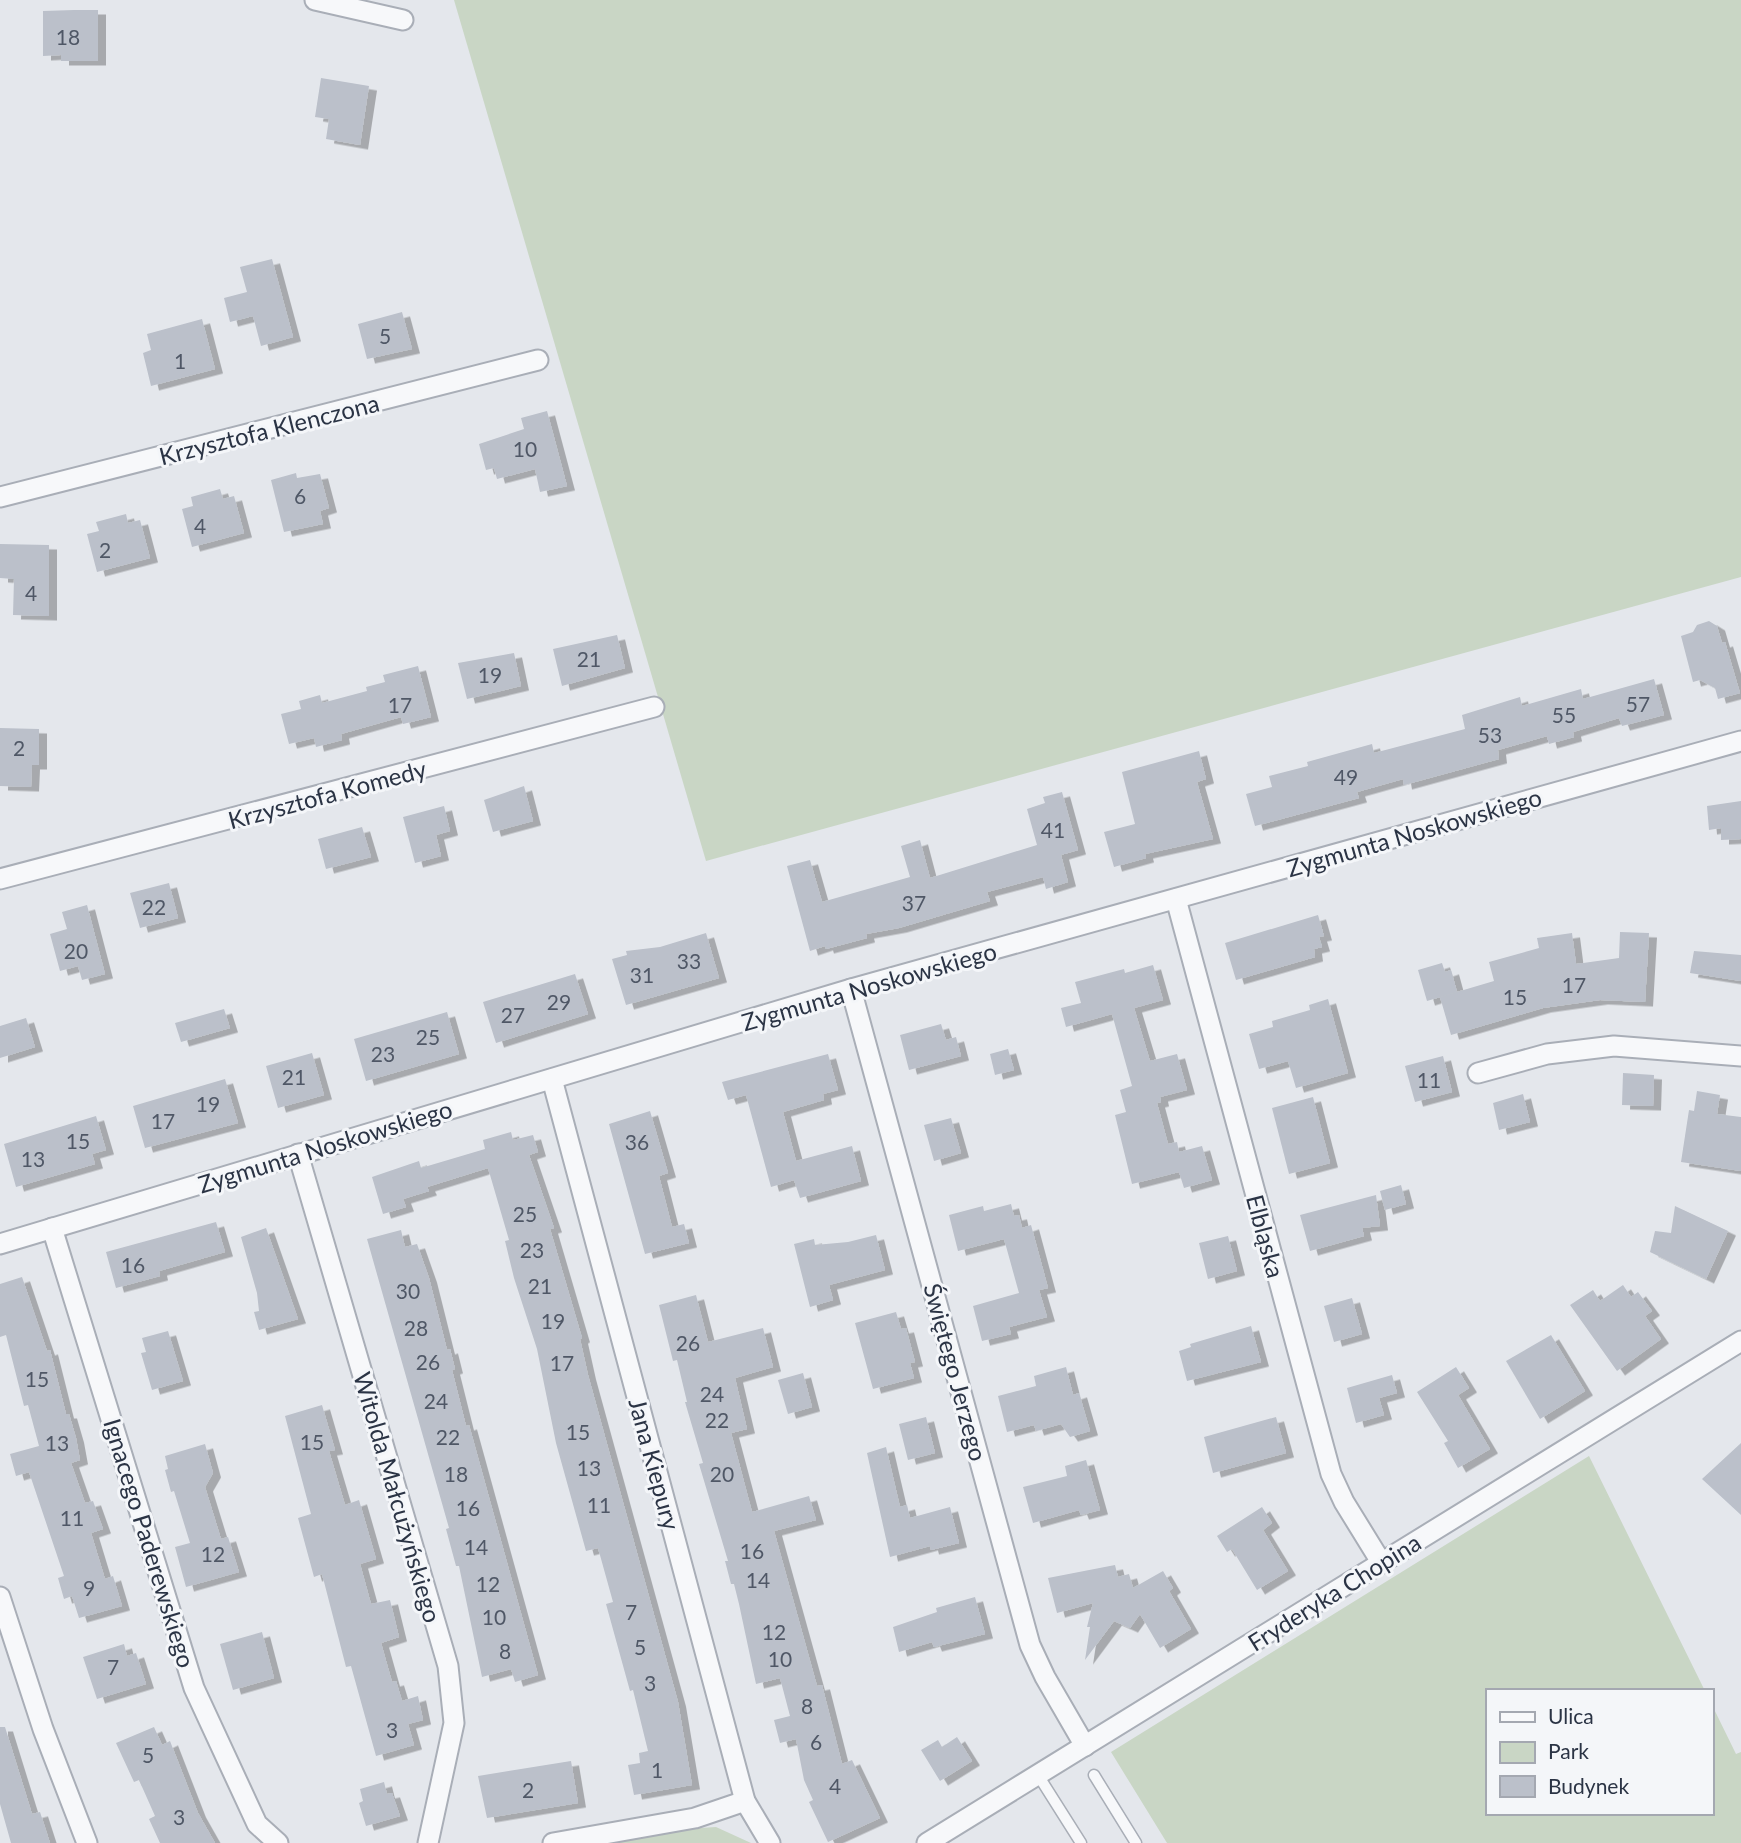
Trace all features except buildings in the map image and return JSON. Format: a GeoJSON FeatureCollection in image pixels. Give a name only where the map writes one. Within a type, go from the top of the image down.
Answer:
{"type":"FeatureCollection","features":[{"type":"Feature","properties":{"kind":"street"},"geometry":{"type":"LineString","coordinates":[[315,0],[403,20]]}},
{"type":"Feature","properties":{"kind":"street","name":"Krzysztofa Klenczona"},"geometry":{"type":"LineString","coordinates":[[0,497],[538,360]]}},
{"type":"Feature","properties":{"kind":"street","name":"Krzysztofa Komedy"},"geometry":{"type":"LineString","coordinates":[[0,879],[654,707]]}},
{"type":"Feature","properties":{"kind":"street","name":"Zygmunta Noskowskiego"},"geometry":{"type":"LineString","coordinates":[[0,1244],[851,989],[1741,741]]}},
{"type":"Feature","properties":{"kind":"street","name":"Elbląska"},"geometry":{"type":"LineString","coordinates":[[1176,899],[1322,1446],[1344,1502],[1381,1562]]}},
{"type":"Feature","properties":{"kind":"street","name":"Świętego Jerzego"},"geometry":{"type":"LineString","coordinates":[[851,989],[1030,1645],[1045,1678],[1085,1746]]}},
{"type":"Feature","properties":{"kind":"street"},"geometry":{"type":"LineString","coordinates":[[1478,1073],[1547,1054],[1614,1046],[1741,1056]]}},
{"type":"Feature","properties":{"kind":"street","name":"Jana Kiepury"},"geometry":{"type":"LineString","coordinates":[[552,1079],[745,1801],[770,1843]]}},
{"type":"Feature","properties":{"kind":"street","name":"Witolda Małcużyńskiego"},"geometry":{"type":"LineString","coordinates":[[298,1154],[448,1666],[454,1723],[428,1843]]}},
{"type":"Feature","properties":{"kind":"street","name":"Ignacego Paderewskiego"},"geometry":{"type":"LineString","coordinates":[[52,1227],[194,1688],[257,1824],[278,1843]]}},
{"type":"Feature","properties":{"kind":"street","name":"Fryderyka Chopina"},"geometry":{"type":"LineString","coordinates":[[927,1843],[1741,1341]]}},
{"type":"Feature","properties":{"kind":"street"},"geometry":{"type":"LineString","coordinates":[[0,1597],[43,1729],[86,1843]]}},
{"type":"Feature","properties":{"kind":"street"},"geometry":{"type":"LineString","coordinates":[[553,1843],[695,1818],[745,1801]]}},
{"type":"Feature","properties":{"kind":"lane"},"geometry":{"type":"LineString","coordinates":[[1038,1775],[1081,1843]]}},
{"type":"Feature","properties":{"kind":"lane"},"geometry":{"type":"LineString","coordinates":[[1094,1775],[1136,1843]]}},
{"type":"Feature","properties":{"kind":"green space"},"geometry":{"type":"Polygon","coordinates":[[[454,0],[1741,0],[1741,577],[706,861],[454,0]]]}},
{"type":"Feature","properties":{"kind":"green space"},"geometry":{"type":"Polygon","coordinates":[[[1589,1456],[1704,1689],[1486,1689],[1486,1815],[1713,1815],[1713,1707],[1736,1754],[1741,1752],[1741,1843],[1167,1843],[1111,1752],[1589,1456]]]}},
{"type":"Feature","properties":{"kind":"green space"},"geometry":{"type":"Polygon","coordinates":[[[716,1827],[751,1843],[604,1843],[700,1828],[716,1827]]]}}]}
